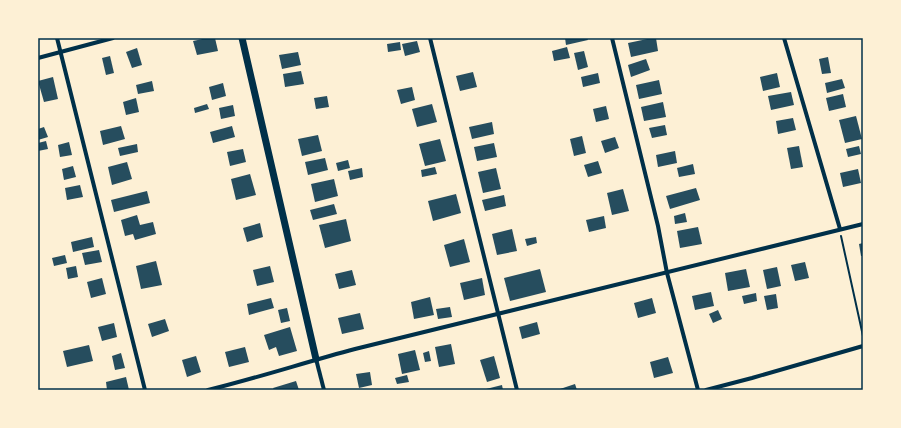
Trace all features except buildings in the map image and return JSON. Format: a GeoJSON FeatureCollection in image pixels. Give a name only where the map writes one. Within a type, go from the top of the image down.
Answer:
{"type":"FeatureCollection","features":[{"type":"Feature","properties":{"kind":"street"},"geometry":{"type":"LineString","coordinates":[[57,38],[145,390]]}},
{"type":"Feature","properties":{"kind":"street"},"geometry":{"type":"LineString","coordinates":[[38,58],[113,38]]}},
{"type":"Feature","properties":{"kind":"street"},"geometry":{"type":"LineString","coordinates":[[242,38],[324,390]]}},
{"type":"Feature","properties":{"kind":"street"},"geometry":{"type":"LineString","coordinates":[[430,38],[517,390]]}},
{"type":"Feature","properties":{"kind":"street"},"geometry":{"type":"LineString","coordinates":[[612,38],[658,226],[667,273],[698,390]]}},
{"type":"Feature","properties":{"kind":"street"},"geometry":{"type":"LineString","coordinates":[[784,38],[840,229]]}},
{"type":"Feature","properties":{"kind":"street"},"geometry":{"type":"LineString","coordinates":[[208,390],[316,359],[863,224]]}},
{"type":"Feature","properties":{"kind":"street"},"geometry":{"type":"LineString","coordinates":[[706,390],[863,346]]}},
{"type":"Feature","properties":{"kind":"path"},"geometry":{"type":"LineString","coordinates":[[840,229],[863,336]]}}]}
